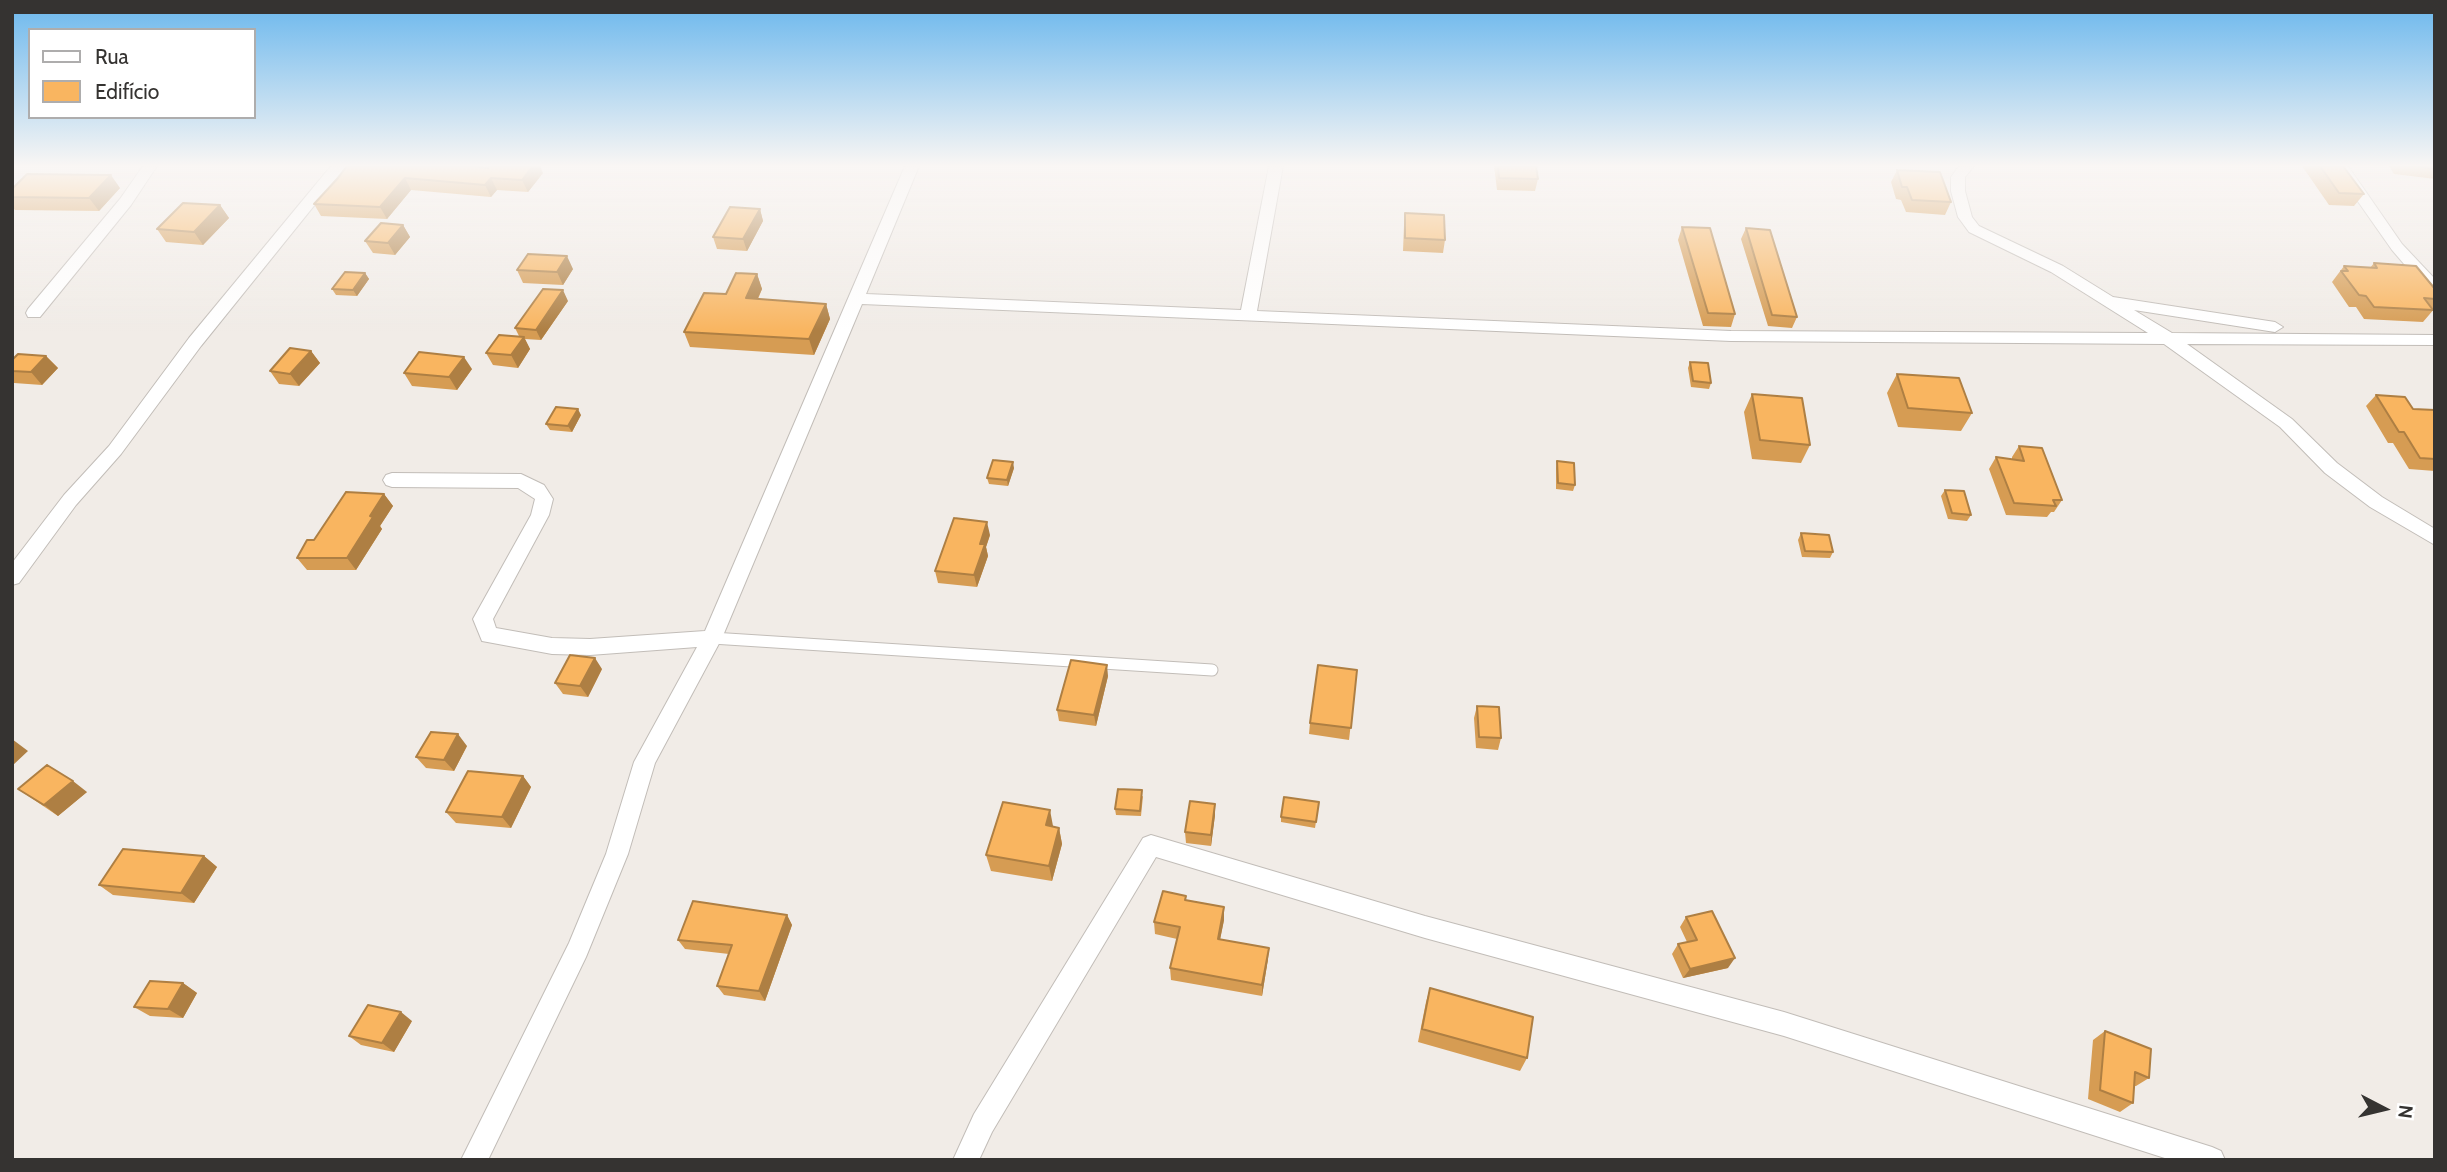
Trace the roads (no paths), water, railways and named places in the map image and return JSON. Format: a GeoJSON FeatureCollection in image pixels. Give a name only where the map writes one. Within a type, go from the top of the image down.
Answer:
{"type":"FeatureCollection","features":[{"type":"Feature","properties":{"kind":"street"},"geometry":{"type":"LineString","coordinates":[[34,313],[111,221]]}},
{"type":"Feature","properties":{"kind":"street"},"geometry":{"type":"LineString","coordinates":[[12,578],[70,500],[115,450],[195,342],[295,221]]}},
{"type":"Feature","properties":{"kind":"street"},"geometry":{"type":"LineString","coordinates":[[474,1160],[578,949],[617,854],[645,762],[712,638],[890,221]]}},
{"type":"Feature","properties":{"kind":"street"},"geometry":{"type":"LineString","coordinates":[[1248,316],[1266,221]]}},
{"type":"Feature","properties":{"kind":"street"},"geometry":{"type":"LineString","coordinates":[[1968,221],[1974,229],[2032,256],[2166,337],[2286,423],[2331,468],[2376,502],[2435,538]]}},
{"type":"Feature","properties":{"kind":"street"},"geometry":{"type":"LineString","coordinates":[[2378,221],[2397,247],[2435,289]]}},
{"type":"Feature","properties":{"kind":"street"},"geometry":{"type":"LineString","coordinates":[[2102,298],[2161,312],[2349,338]]}},
{"type":"Feature","properties":{"kind":"street"},"geometry":{"type":"LineString","coordinates":[[858,299],[1731,336],[2435,340]]}},
{"type":"Feature","properties":{"kind":"street"},"geometry":{"type":"LineString","coordinates":[[392,480],[521,481],[538,490],[544,499],[540,514],[483,619],[489,635],[552,646],[712,638]]}},
{"type":"Feature","properties":{"kind":"street"},"geometry":{"type":"LineString","coordinates":[[965,1160],[983,1123],[1151,845],[1425,928],[1784,1024],[2212,1160]]}},
{"type":"Feature","properties":{"kind":"lane"},"geometry":{"type":"LineString","coordinates":[[712,638],[1212,670]]}}]}
